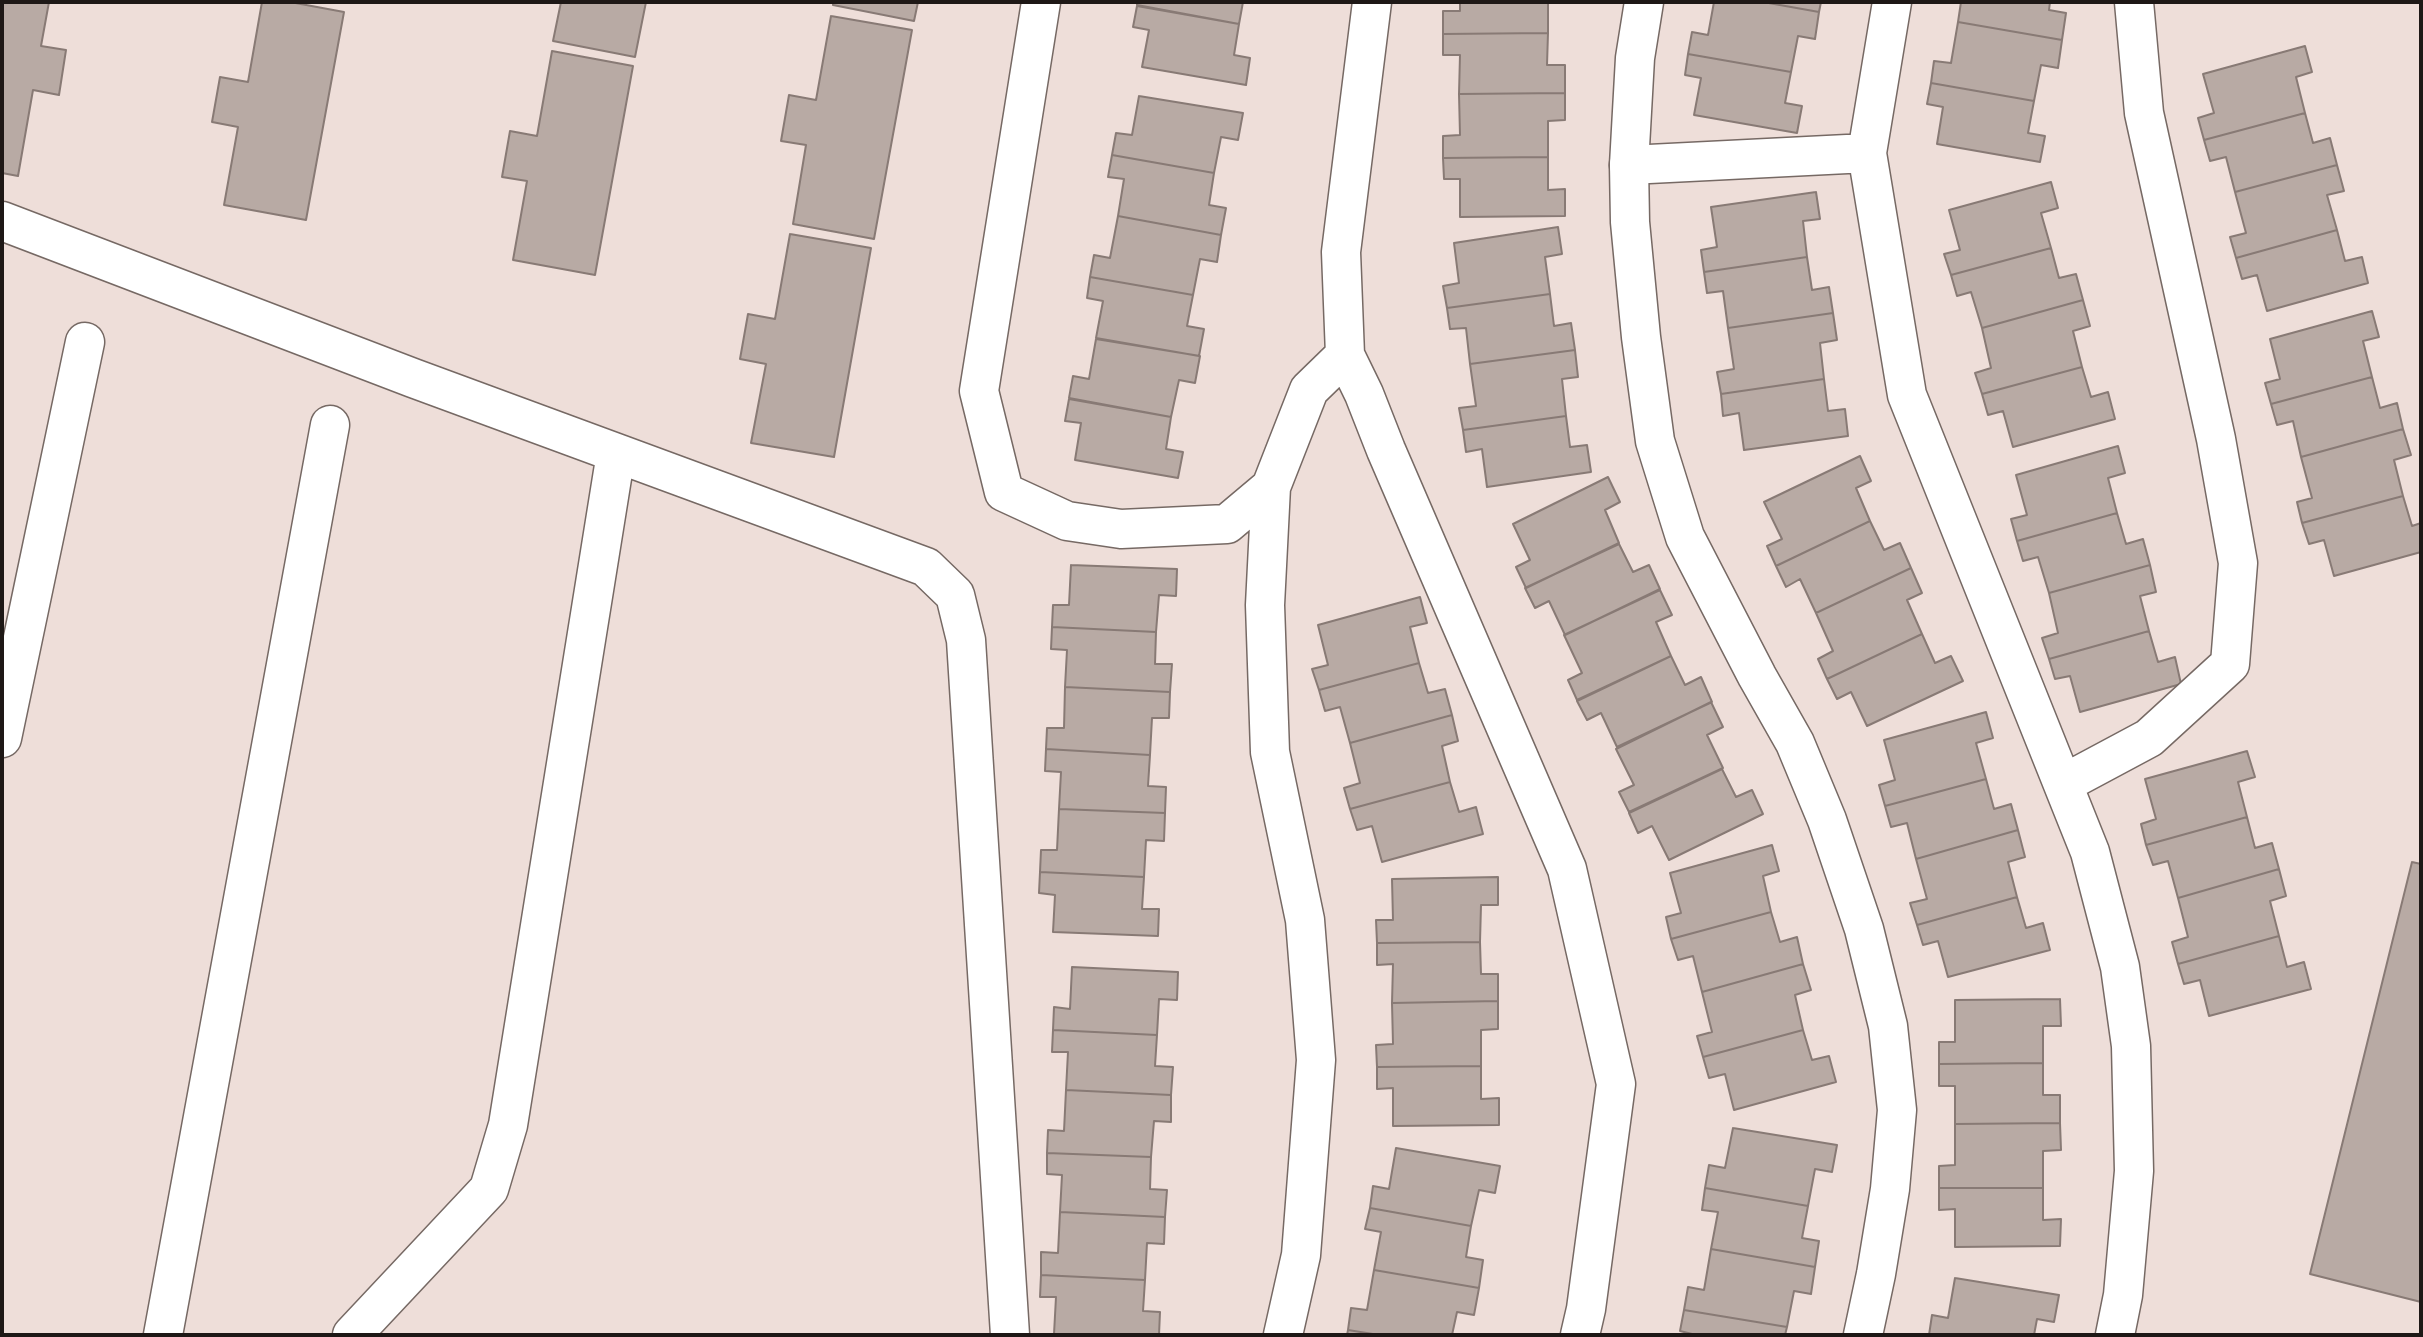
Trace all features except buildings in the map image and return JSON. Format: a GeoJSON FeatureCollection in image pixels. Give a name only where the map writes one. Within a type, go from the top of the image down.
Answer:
{"type":"FeatureCollection","features":[{"type":"Feature","properties":{"kind":"street"},"geometry":{"type":"LineString","coordinates":[[1041,2],[979,391],[1004,492],[1067,521],[1122,530],[1227,524],[1271,487]]}},
{"type":"Feature","properties":{"kind":"street"},"geometry":{"type":"LineString","coordinates":[[1372,2],[1341,252],[1345,355],[1567,869],[1616,1084],[1586,1309],[1580,1335]]}},
{"type":"Feature","properties":{"kind":"street"},"geometry":{"type":"LineString","coordinates":[[1644,2],[1635,58],[1629,165],[1630,222],[1641,337],[1655,441],[1685,537],[1795,743],[1827,820],[1864,929],[1888,1026],[1896,1123],[1890,1189],[1863,1335]]}},
{"type":"Feature","properties":{"kind":"street"},"geometry":{"type":"LineString","coordinates":[[1892,2],[1867,153],[1908,395],[2090,852],[2120,967],[2131,1046],[2134,1171],[2123,1295],[2115,1335]]}},
{"type":"Feature","properties":{"kind":"street"},"geometry":{"type":"LineString","coordinates":[[2063,784],[2149,738],[2230,664],[2238,563],[2216,439],[2144,113],[2134,2]]}},
{"type":"Feature","properties":{"kind":"street"},"geometry":{"type":"LineString","coordinates":[[1629,165],[1867,153]]}},
{"type":"Feature","properties":{"kind":"street"},"geometry":{"type":"LineString","coordinates":[[2,221],[413,378],[926,567],[955,595],[965,640],[1010,1335]]}},
{"type":"Feature","properties":{"kind":"street"},"geometry":{"type":"LineString","coordinates":[[2,738],[85,342]]}},
{"type":"Feature","properties":{"kind":"street"},"geometry":{"type":"LineString","coordinates":[[1283,1335],[1301,1255],[1316,1060],[1305,920],[1270,752],[1265,605],[1271,487],[1309,390],[1345,355]]}},
{"type":"Feature","properties":{"kind":"street"},"geometry":{"type":"LineString","coordinates":[[163,1335],[330,425]]}},
{"type":"Feature","properties":{"kind":"street"},"geometry":{"type":"LineString","coordinates":[[352,1335],[489,1189],[493,1176],[508,1125],[616,453]]}}]}
